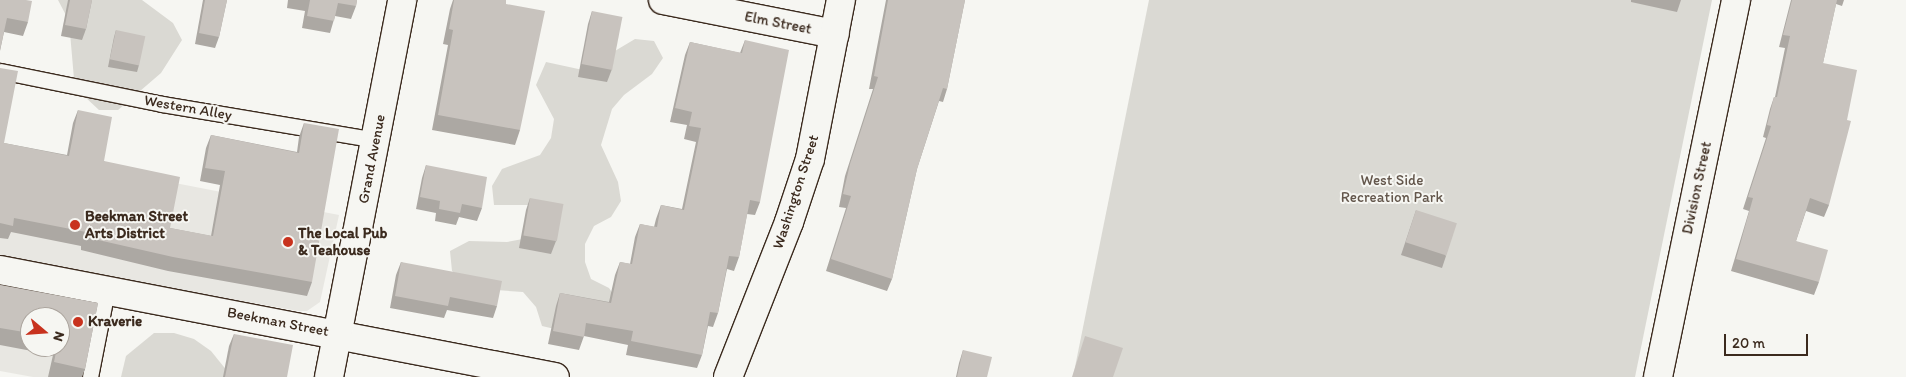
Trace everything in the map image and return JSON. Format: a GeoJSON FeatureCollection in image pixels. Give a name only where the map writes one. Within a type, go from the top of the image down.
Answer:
{"type":"FeatureCollection","features":[{"type":"Feature","properties":{"kind":"main road","name":"Grand Avenue"},"geometry":{"type":"LineString","coordinates":[[329,377],[402,0]]}},
{"type":"Feature","properties":{"kind":"main road","name":"Elm Street"},"geometry":{"type":"LineString","coordinates":[[663,0],[835,34]]}},
{"type":"Feature","properties":{"kind":"main road","name":"Washington Street"},"geometry":{"type":"LineString","coordinates":[[728,377],[802,183],[841,0]]}},
{"type":"Feature","properties":{"kind":"main road","name":"Division Street"},"geometry":{"type":"LineString","coordinates":[[1658,377],[1736,0]]}},
{"type":"Feature","properties":{"kind":"main road","name":"Beekman Street"},"geometry":{"type":"LineString","coordinates":[[0,270],[338,333],[554,377]]}},
{"type":"Feature","properties":{"kind":"lane","name":"Western Alley"},"geometry":{"type":"LineString","coordinates":[[0,71],[162,104],[376,140]]}},
{"type":"Feature","properties":{"kind":"lane"},"geometry":{"type":"LineString","coordinates":[[90,377],[107,290]]}},
{"type":"Feature","properties":{"kind":"shaded area"},"geometry":{"type":"Polygon","coordinates":[[[0,149],[339,215],[320,302],[307,311],[298,311],[0,257],[0,149]]]}},
{"type":"Feature","properties":{"kind":"shaded area"},"geometry":{"type":"Polygon","coordinates":[[[0,288],[98,306],[85,377],[33,377],[0,371],[0,288]]]}},
{"type":"Feature","properties":{"kind":"green space"},"geometry":{"type":"Polygon","coordinates":[[[58,0],[142,0],[173,23],[182,40],[161,73],[118,110],[99,110],[84,96],[74,79],[69,21],[58,0]]]}},
{"type":"Feature","properties":{"kind":"green space","name":"West Side Recreation Park"},"geometry":{"type":"Polygon","coordinates":[[[1149,0],[1712,0],[1635,377],[1073,377],[1149,0]]]}},
{"type":"Feature","properties":{"kind":"green space"},"geometry":{"type":"Polygon","coordinates":[[[635,39],[654,41],[663,58],[652,74],[624,95],[612,109],[601,145],[618,182],[621,201],[611,217],[594,226],[585,244],[585,262],[591,279],[609,288],[619,303],[559,330],[542,326],[536,307],[523,292],[483,289],[466,282],[452,271],[450,251],[469,241],[507,242],[528,238],[532,205],[494,205],[492,186],[502,169],[540,155],[551,138],[554,119],[536,85],[546,62],[583,70],[635,39]]]}},
{"type":"Feature","properties":{"kind":"green space"},"geometry":{"type":"Polygon","coordinates":[[[154,333],[174,333],[194,339],[211,351],[232,377],[121,377],[126,356],[154,333]]]}},
{"type":"Feature","properties":{"kind":"building"},"geometry":{"type":"Polygon","coordinates":[[[0,0],[32,1],[28,22],[7,18],[0,50],[0,0]]]}},
{"type":"Feature","properties":{"kind":"building"},"geometry":{"type":"Polygon","coordinates":[[[70,0],[92,0],[86,29],[65,25],[70,0]]]}},
{"type":"Feature","properties":{"kind":"building"},"geometry":{"type":"Polygon","coordinates":[[[205,0],[227,0],[219,37],[199,33],[205,0]]]}},
{"type":"Feature","properties":{"kind":"building"},"geometry":{"type":"Polygon","coordinates":[[[310,0],[357,0],[356,6],[338,3],[334,21],[307,16],[310,0]]]}},
{"type":"Feature","properties":{"kind":"building"},"geometry":{"type":"Polygon","coordinates":[[[454,0],[506,0],[506,4],[545,11],[520,130],[438,115],[453,30],[449,29],[454,0]]]}},
{"type":"Feature","properties":{"kind":"building"},"geometry":{"type":"Polygon","coordinates":[[[888,0],[965,0],[947,89],[943,88],[917,169],[892,279],[831,259],[851,196],[843,194],[850,164],[878,77],[874,76],[888,0]]]}},
{"type":"Feature","properties":{"kind":"building"},"geometry":{"type":"Polygon","coordinates":[[[1792,0],[1837,0],[1823,63],[1857,70],[1847,120],[1851,121],[1829,205],[1810,198],[1796,241],[1828,250],[1819,282],[1736,259],[1753,198],[1748,197],[1771,126],[1767,125],[1774,97],[1777,97],[1790,36],[1783,35],[1792,0]]]}},
{"type":"Feature","properties":{"kind":"building"},"geometry":{"type":"Polygon","coordinates":[[[592,11],[622,17],[612,70],[582,64],[592,11]]]}},
{"type":"Feature","properties":{"kind":"building"},"geometry":{"type":"Polygon","coordinates":[[[116,30],[145,36],[139,66],[110,59],[116,30]]]}},
{"type":"Feature","properties":{"kind":"building"},"geometry":{"type":"Polygon","coordinates":[[[745,40],[789,50],[760,202],[750,200],[739,257],[729,256],[718,313],[710,312],[702,355],[631,341],[633,331],[586,323],[584,337],[553,331],[560,293],[611,303],[620,262],[632,264],[640,224],[657,227],[661,205],[684,210],[701,128],[689,126],[692,112],[675,108],[690,42],[742,53],[745,40]]]}},
{"type":"Feature","properties":{"kind":"building"},"geometry":{"type":"Polygon","coordinates":[[[0,68],[18,71],[4,143],[69,156],[78,110],[112,117],[104,161],[180,177],[170,228],[213,236],[225,171],[205,168],[211,135],[299,153],[304,123],[339,129],[312,282],[173,257],[85,237],[86,232],[14,218],[13,226],[0,223],[0,68]]]}},
{"type":"Feature","properties":{"kind":"building"},"geometry":{"type":"Polygon","coordinates":[[[426,165],[487,177],[482,208],[462,204],[460,213],[439,209],[440,201],[420,197],[426,165]]]}},
{"type":"Feature","properties":{"kind":"building"},"geometry":{"type":"Polygon","coordinates":[[[530,198],[563,204],[557,241],[523,235],[530,198]]]}},
{"type":"Feature","properties":{"kind":"building"},"geometry":{"type":"Polygon","coordinates":[[[1416,210],[1457,223],[1446,256],[1405,242],[1416,210]]]}},
{"type":"Feature","properties":{"kind":"building"},"geometry":{"type":"Polygon","coordinates":[[[401,262],[502,281],[497,306],[450,297],[448,306],[395,296],[401,262]]]}},
{"type":"Feature","properties":{"kind":"building"},"geometry":{"type":"Polygon","coordinates":[[[0,285],[98,303],[85,369],[54,362],[55,357],[70,357],[70,307],[20,307],[20,331],[0,328],[0,285]]]}},
{"type":"Feature","properties":{"kind":"building"},"geometry":{"type":"Polygon","coordinates":[[[234,334],[293,345],[287,377],[225,377],[234,334]]]}},
{"type":"Feature","properties":{"kind":"building"},"geometry":{"type":"Polygon","coordinates":[[[1085,336],[1123,348],[1113,377],[1072,377],[1085,336]]]}},
{"type":"Feature","properties":{"kind":"building"},"geometry":{"type":"Polygon","coordinates":[[[963,350],[992,357],[987,377],[957,377],[963,350]]]}},
{"type":"Feature","properties":{"kind":"place","name":"Beekman Street Arts District"},"geometry":{"type":"Point","coordinates":[75,225]}},
{"type":"Feature","properties":{"kind":"place","name":"The Local Pub & Teahouse"},"geometry":{"type":"Point","coordinates":[288,242]}},
{"type":"Feature","properties":{"kind":"place","name":"Kraverie"},"geometry":{"type":"Point","coordinates":[78,322]}}]}
